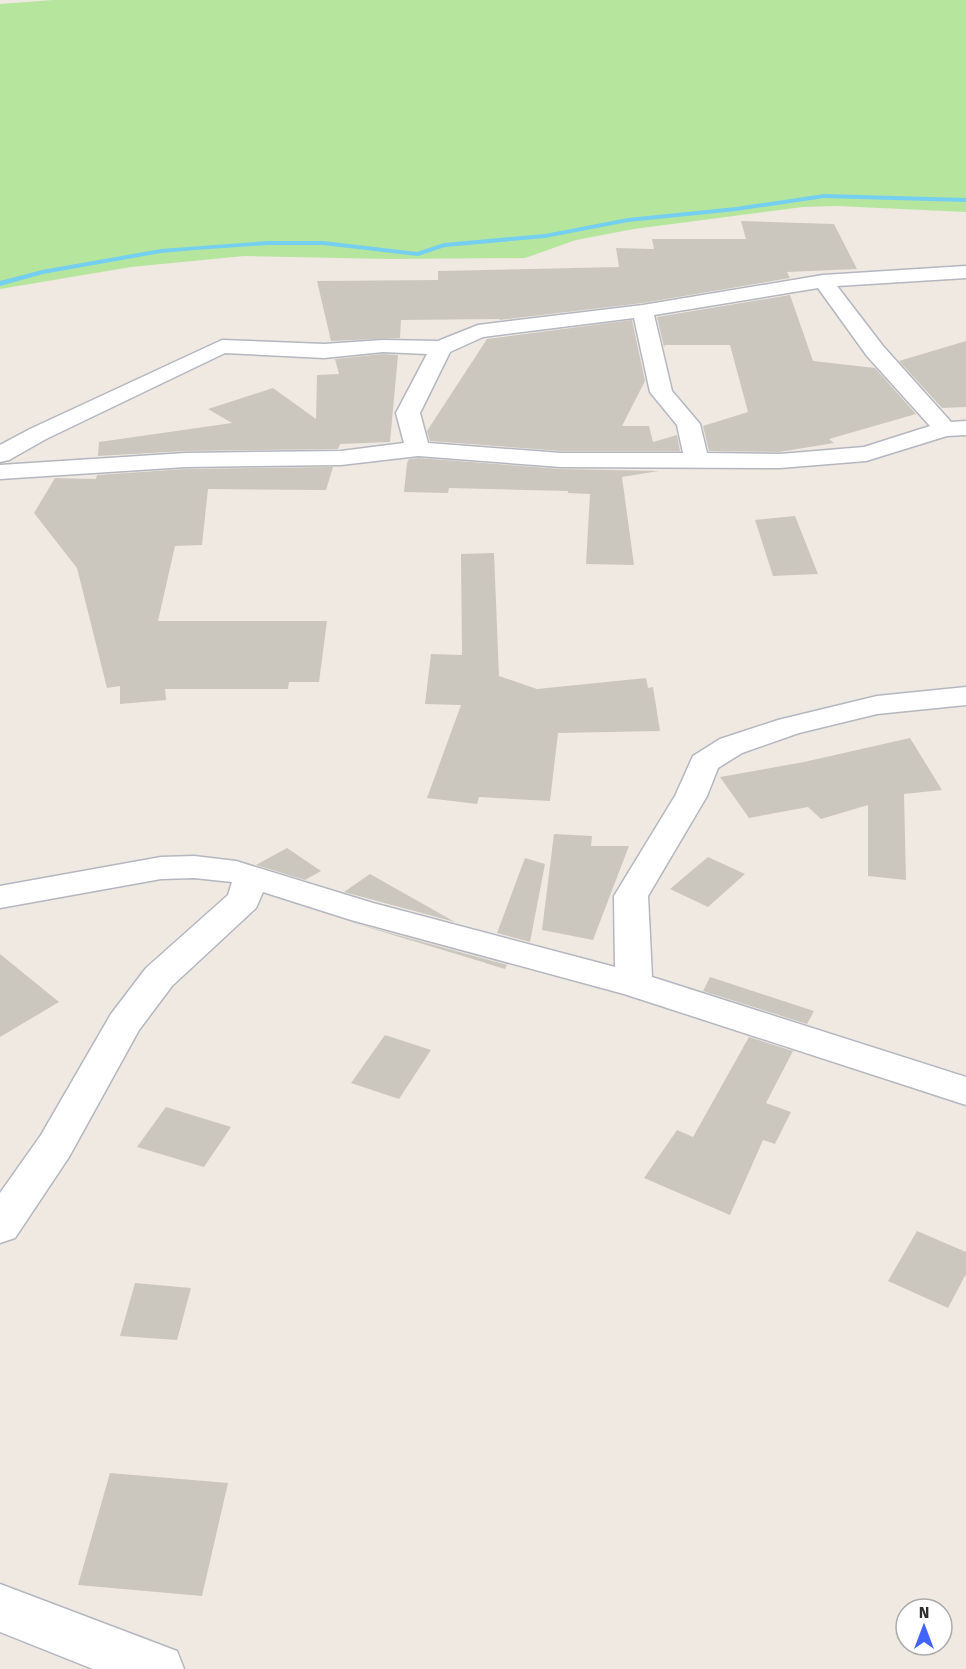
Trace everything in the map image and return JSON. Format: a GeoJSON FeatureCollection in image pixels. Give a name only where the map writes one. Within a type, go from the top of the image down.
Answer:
{"type":"FeatureCollection","features":[{"type":"Feature","properties":{"kind":"street"},"geometry":{"type":"LineString","coordinates":[[0,455],[38,434],[222,346],[324,351],[382,346],[441,348],[477,331],[642,311],[823,281],[966,273]]}},
{"type":"Feature","properties":{"kind":"street"},"geometry":{"type":"LineString","coordinates":[[823,281],[875,351],[956,429]]}},
{"type":"Feature","properties":{"kind":"street"},"geometry":{"type":"LineString","coordinates":[[642,311],[661,392],[688,424],[696,459]]}},
{"type":"Feature","properties":{"kind":"street"},"geometry":{"type":"LineString","coordinates":[[418,450],[408,413],[441,348]]}},
{"type":"Feature","properties":{"kind":"street"},"geometry":{"type":"LineString","coordinates":[[0,472],[186,460],[341,458],[418,450],[561,460],[780,461],[866,454],[956,429]]}},
{"type":"Feature","properties":{"kind":"street"},"geometry":{"type":"LineString","coordinates":[[634,984],[631,896],[691,796],[704,763],[731,746],[789,726],[877,705],[966,696]]}},
{"type":"Feature","properties":{"kind":"street"},"geometry":{"type":"LineString","coordinates":[[0,897],[161,868],[194,867],[236,872],[363,912],[634,984],[966,1091]]}},
{"type":"Feature","properties":{"kind":"street"},"geometry":{"type":"LineString","coordinates":[[0,1226],[56,1146],[124,1023],[159,977],[244,900],[250,878]]}},
{"type":"Feature","properties":{"kind":"street"},"geometry":{"type":"LineString","coordinates":[[0,1608],[158,1669]]}},
{"type":"Feature","properties":{"kind":"green space"},"geometry":{"type":"Polygon","coordinates":[[[53,0],[966,0],[966,212],[837,206],[803,207],[634,229],[576,240],[525,258],[389,259],[244,256],[131,267],[0,289],[0,4],[53,0]]]}},
{"type":"Feature","properties":{"kind":"building"},"geometry":{"type":"Polygon","coordinates":[[[741,221],[834,224],[857,269],[787,272],[790,278],[643,303],[499,320],[401,320],[400,338],[331,341],[317,281],[438,280],[438,271],[619,267],[616,248],[654,249],[652,239],[746,239],[741,221]]]}},
{"type":"Feature","properties":{"kind":"building"},"geometry":{"type":"Polygon","coordinates":[[[790,295],[813,361],[875,368],[916,414],[829,439],[834,443],[779,452],[709,451],[703,426],[748,412],[730,345],[665,345],[664,347],[657,317],[790,295]]]}},
{"type":"Feature","properties":{"kind":"building"},"geometry":{"type":"Polygon","coordinates":[[[632,320],[645,381],[622,426],[649,426],[653,442],[677,435],[680,451],[561,451],[430,441],[427,431],[487,339],[632,320]]]}},
{"type":"Feature","properties":{"kind":"building"},"geometry":{"type":"Polygon","coordinates":[[[966,341],[966,407],[942,408],[899,361],[966,341]]]}},
{"type":"Feature","properties":{"kind":"building"},"geometry":{"type":"Polygon","coordinates":[[[383,354],[398,355],[390,442],[340,444],[338,449],[186,451],[98,456],[99,442],[232,423],[208,409],[273,388],[316,419],[317,375],[339,374],[335,359],[383,354]]]}},
{"type":"Feature","properties":{"kind":"building"},"geometry":{"type":"Polygon","coordinates":[[[409,459],[561,469],[659,471],[622,477],[634,565],[586,564],[590,494],[568,493],[568,491],[449,488],[448,493],[404,492],[407,463],[409,459]]]}},
{"type":"Feature","properties":{"kind":"building"},"geometry":{"type":"Polygon","coordinates":[[[333,467],[326,490],[208,489],[202,545],[175,546],[158,621],[327,621],[319,682],[289,682],[288,689],[165,689],[166,700],[120,704],[120,686],[107,688],[77,568],[34,513],[55,478],[96,479],[97,475],[186,469],[333,467]]]}},
{"type":"Feature","properties":{"kind":"building"},"geometry":{"type":"Polygon","coordinates":[[[795,516],[818,574],[773,576],[755,520],[795,516]]]}},
{"type":"Feature","properties":{"kind":"building"},"geometry":{"type":"Polygon","coordinates":[[[494,553],[499,676],[537,689],[646,678],[648,688],[653,687],[660,731],[558,733],[550,801],[479,797],[477,804],[427,798],[461,705],[425,704],[431,654],[462,655],[461,554],[494,553]]]}},
{"type":"Feature","properties":{"kind":"building"},"geometry":{"type":"Polygon","coordinates":[[[910,738],[942,790],[904,794],[906,880],[868,876],[868,805],[821,819],[808,807],[749,818],[720,777],[804,762],[910,738]]]}},
{"type":"Feature","properties":{"kind":"building"},"geometry":{"type":"Polygon","coordinates":[[[554,834],[592,836],[591,846],[629,846],[593,940],[542,930],[554,834]]]}},
{"type":"Feature","properties":{"kind":"building"},"geometry":{"type":"Polygon","coordinates":[[[287,848],[321,871],[305,880],[256,865],[287,848]]]}},
{"type":"Feature","properties":{"kind":"building"},"geometry":{"type":"Polygon","coordinates":[[[708,857],[745,874],[708,907],[670,889],[708,857]]]}},
{"type":"Feature","properties":{"kind":"building"},"geometry":{"type":"Polygon","coordinates":[[[525,858],[545,864],[530,942],[497,933],[525,858]]]}},
{"type":"Feature","properties":{"kind":"building"},"geometry":{"type":"Polygon","coordinates":[[[370,874],[455,922],[344,892],[370,874]]]}},
{"type":"Feature","properties":{"kind":"building"},"geometry":{"type":"Polygon","coordinates":[[[350,922],[511,966],[507,965],[505,969],[350,922]]]}},
{"type":"Feature","properties":{"kind":"building"},"geometry":{"type":"Polygon","coordinates":[[[0,954],[59,1002],[0,1037],[0,954]]]}},
{"type":"Feature","properties":{"kind":"building"},"geometry":{"type":"Polygon","coordinates":[[[710,977],[814,1011],[807,1024],[703,991],[710,977]]]}},
{"type":"Feature","properties":{"kind":"building"},"geometry":{"type":"Polygon","coordinates":[[[385,1035],[431,1050],[399,1099],[351,1083],[385,1035]]]}},
{"type":"Feature","properties":{"kind":"building"},"geometry":{"type":"Polygon","coordinates":[[[749,1037],[793,1051],[766,1103],[791,1112],[775,1144],[763,1140],[730,1215],[644,1178],[677,1130],[693,1137],[749,1037]]]}},
{"type":"Feature","properties":{"kind":"building"},"geometry":{"type":"Polygon","coordinates":[[[166,1107],[231,1127],[204,1167],[137,1147],[166,1107]]]}},
{"type":"Feature","properties":{"kind":"building"},"geometry":{"type":"Polygon","coordinates":[[[917,1231],[966,1252],[966,1274],[948,1308],[888,1281],[917,1231]]]}},
{"type":"Feature","properties":{"kind":"building"},"geometry":{"type":"Polygon","coordinates":[[[135,1283],[191,1288],[177,1340],[120,1336],[135,1283]]]}},
{"type":"Feature","properties":{"kind":"building"},"geometry":{"type":"Polygon","coordinates":[[[110,1473],[228,1483],[202,1596],[78,1585],[110,1473]]]}},
{"type":"Feature","properties":{"kind":"waterway"},"geometry":{"type":"LineString","coordinates":[[0,284],[42,272],[161,251],[195,248],[268,243],[323,243],[418,254],[444,245],[545,236],[628,220],[736,209],[824,196],[966,200]]}}]}
